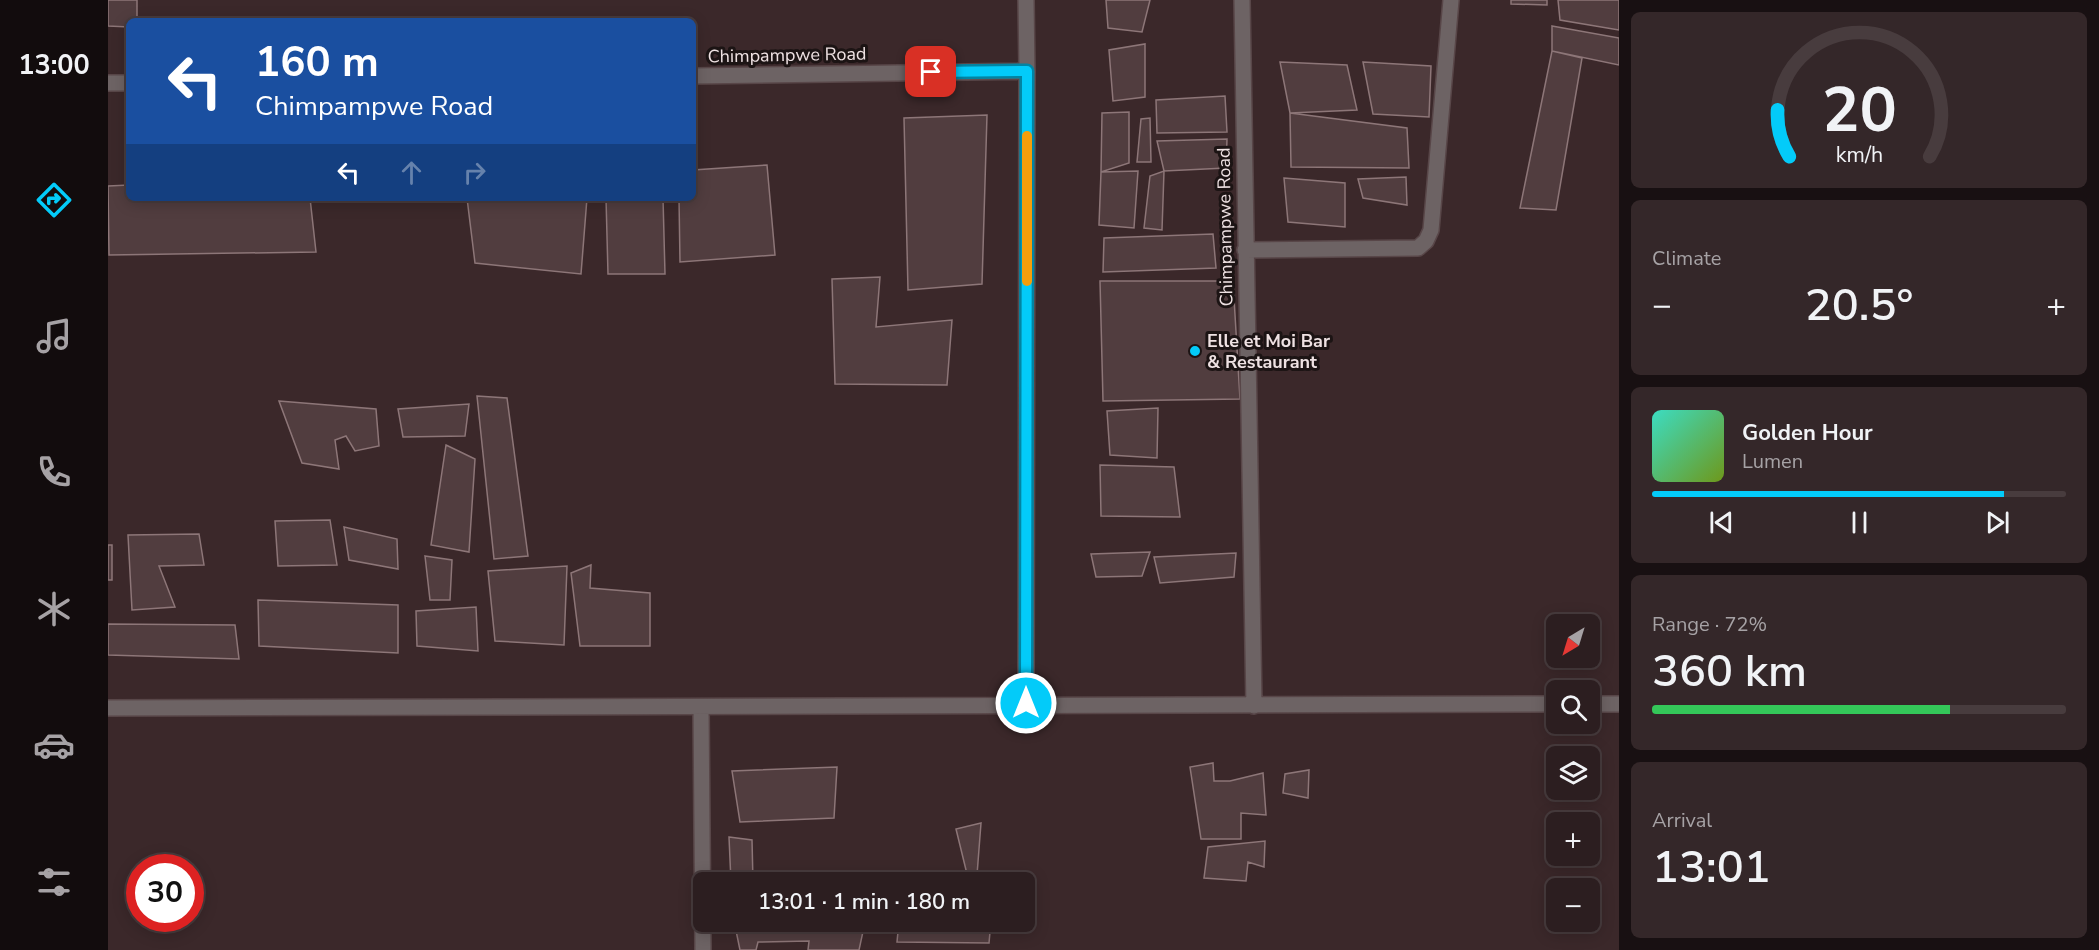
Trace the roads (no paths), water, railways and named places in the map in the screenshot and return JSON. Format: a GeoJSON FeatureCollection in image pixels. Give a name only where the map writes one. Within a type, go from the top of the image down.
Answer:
{"type":"FeatureCollection","features":[{"type":"Feature","properties":{"kind":"street"},"geometry":{"type":"LineString","coordinates":[[1026,0],[1026,703]]}},
{"type":"Feature","properties":{"kind":"street","name":"Chimpampwe Road"},"geometry":{"type":"LineString","coordinates":[[1242,0],[1254,706]]}},
{"type":"Feature","properties":{"kind":"street"},"geometry":{"type":"LineString","coordinates":[[1245,250],[1418,248],[1426,241],[1431,230],[1451,0]]}},
{"type":"Feature","properties":{"kind":"street","name":"Chimpampwe Road"},"geometry":{"type":"LineString","coordinates":[[696,76],[1027,71]]}},
{"type":"Feature","properties":{"kind":"street"},"geometry":{"type":"LineString","coordinates":[[108,83],[126,83]]}},
{"type":"Feature","properties":{"kind":"street"},"geometry":{"type":"LineString","coordinates":[[108,708],[701,707],[1026,703],[1254,706],[1546,704]]}},
{"type":"Feature","properties":{"kind":"street"},"geometry":{"type":"LineString","coordinates":[[1600,704],[1619,704]]}},
{"type":"Feature","properties":{"kind":"street"},"geometry":{"type":"LineString","coordinates":[[701,707],[703,950]]}},
{"type":"Feature","properties":{"kind":"place","name":"Elle et Moi Bar & Restaurant"},"geometry":{"type":"Point","coordinates":[1195,351]}}]}
